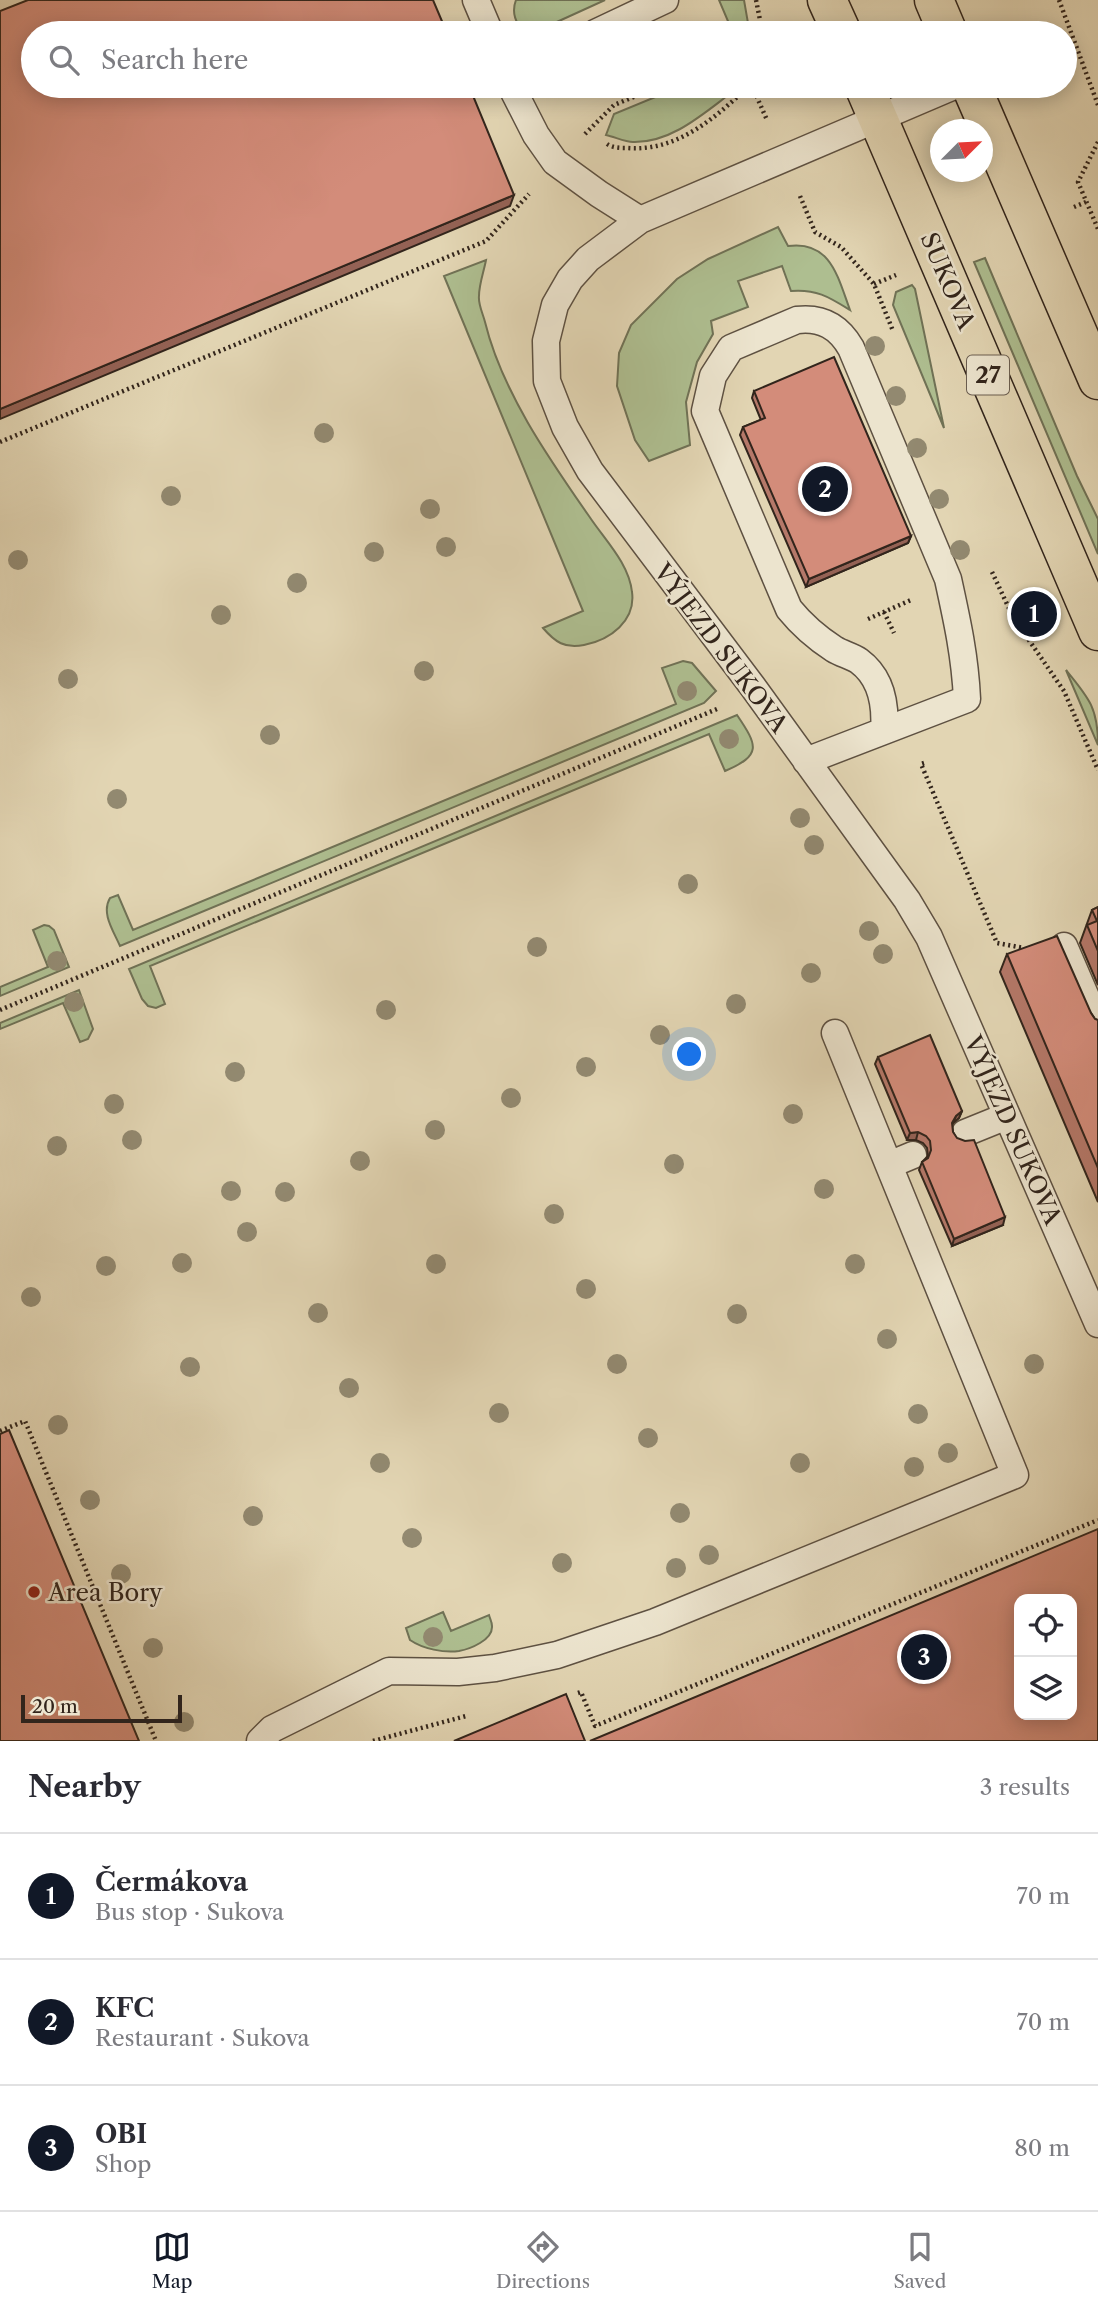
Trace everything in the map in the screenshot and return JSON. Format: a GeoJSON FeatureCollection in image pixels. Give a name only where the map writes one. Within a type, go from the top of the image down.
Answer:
{"type":"FeatureCollection","features":[{"type":"Feature","properties":{"kind":"main road"},"geometry":{"type":"LineString","coordinates":[[827,0],[837,21]]}},
{"type":"Feature","properties":{"kind":"main road"},"geometry":{"type":"LineString","coordinates":[[934,0],[943,21]]}},
{"type":"Feature","properties":{"kind":"main road"},"geometry":{"type":"LineString","coordinates":[[976,98],[1098,380]]}},
{"type":"Feature","properties":{"kind":"main road","name":"SUKOVA"},"geometry":{"type":"LineString","coordinates":[[871,102],[1098,631]]}},
{"type":"Feature","properties":{"kind":"lane"},"geometry":{"type":"LineString","coordinates":[[476,0],[485,21]]}},
{"type":"Feature","properties":{"kind":"lane"},"geometry":{"type":"LineString","coordinates":[[620,21],[665,0]]}},
{"type":"Feature","properties":{"kind":"lane"},"geometry":{"type":"LineString","coordinates":[[517,98],[536,135],[555,162],[640,220]]}},
{"type":"Feature","properties":{"kind":"lane","name":"VÝJEZD SUKOVA"},"geometry":{"type":"LineString","coordinates":[[892,98],[871,102],[640,220],[588,259],[570,279],[555,305],[546,341],[547,381],[565,427],[590,471],[753,687],[906,900],[929,937],[1098,1324]]}},
{"type":"Feature","properties":{"kind":"lane"},"geometry":{"type":"LineString","coordinates":[[806,761],[884,731],[929,713],[967,699],[964,656],[949,583],[894,447],[843,334],[830,324],[808,318],[797,320],[731,348],[713,376],[705,411],[789,609],[824,642],[859,661],[872,675],[881,692],[885,711],[884,731]]}},
{"type":"Feature","properties":{"kind":"lane"},"geometry":{"type":"LineString","coordinates":[[1064,946],[1098,1025]]}},
{"type":"Feature","properties":{"kind":"lane"},"geometry":{"type":"LineString","coordinates":[[260,1741],[272,1729],[388,1671],[458,1672],[495,1668],[557,1655],[654,1622],[1015,1475],[901,1160],[835,1033]]}},
{"type":"Feature","properties":{"kind":"lane"},"geometry":{"type":"LineString","coordinates":[[965,1133],[1007,1116]]}},
{"type":"Feature","properties":{"kind":"path"},"geometry":{"type":"LineString","coordinates":[[756,0],[760,21]]}},
{"type":"Feature","properties":{"kind":"path"},"geometry":{"type":"LineString","coordinates":[[1059,0],[1067,21]]}},
{"type":"Feature","properties":{"kind":"path"},"geometry":{"type":"LineString","coordinates":[[1077,48],[1098,105]]}},
{"type":"Feature","properties":{"kind":"path"},"geometry":{"type":"LineString","coordinates":[[0,442],[485,241],[555,162],[614,105],[631,98]]}},
{"type":"Feature","properties":{"kind":"path"},"geometry":{"type":"LineString","coordinates":[[604,142],[611,147],[645,149],[677,141],[720,114],[737,98]]}},
{"type":"Feature","properties":{"kind":"path"},"geometry":{"type":"LineString","coordinates":[[588,131],[596,136]]}},
{"type":"Feature","properties":{"kind":"path"},"geometry":{"type":"LineString","coordinates":[[1098,142],[1078,182],[1098,229]]}},
{"type":"Feature","properties":{"kind":"path"},"geometry":{"type":"LineString","coordinates":[[824,642],[949,583]]}},
{"type":"Feature","properties":{"kind":"path"},"geometry":{"type":"LineString","coordinates":[[884,612],[895,637]]}},
{"type":"Feature","properties":{"kind":"path"},"geometry":{"type":"LineString","coordinates":[[0,1010],[712,712],[753,687]]}},
{"type":"Feature","properties":{"kind":"path"},"geometry":{"type":"LineString","coordinates":[[929,713],[947,752],[920,764],[997,943]]}},
{"type":"Feature","properties":{"kind":"path"},"geometry":{"type":"LineString","coordinates":[[0,1431],[25,1421],[156,1741]]}},
{"type":"Feature","properties":{"kind":"path"},"geometry":{"type":"LineString","coordinates":[[568,1695],[581,1692],[595,1726],[1098,1520]]}},
{"type":"Feature","properties":{"kind":"path"},"geometry":{"type":"LineString","coordinates":[[373,1741],[477,1714]]}},
{"type":"Feature","properties":{"kind":"green space"},"geometry":{"type":"Polygon","coordinates":[[[516,0],[605,0],[559,21],[517,21],[514,9],[516,0]]]}},
{"type":"Feature","properties":{"kind":"green space"},"geometry":{"type":"Polygon","coordinates":[[[719,0],[744,0],[748,21],[728,21],[719,0]]]}},
{"type":"Feature","properties":{"kind":"green space"},"geometry":{"type":"Polygon","coordinates":[[[653,98],[724,98],[686,126],[647,141],[633,142],[606,135],[614,114],[653,98]]]}},
{"type":"Feature","properties":{"kind":"green space"},"geometry":{"type":"Polygon","coordinates":[[[778,227],[788,246],[814,249],[831,264],[850,310],[822,295],[808,291],[791,291],[782,266],[738,281],[748,307],[711,321],[713,334],[697,362],[686,402],[690,445],[649,461],[635,440],[617,386],[619,353],[631,325],[677,279],[708,259],[778,227]]]}},
{"type":"Feature","properties":{"kind":"green space"},"geometry":{"type":"Polygon","coordinates":[[[985,258],[1077,476],[1098,519],[1098,554],[974,262],[985,258]]]}},
{"type":"Feature","properties":{"kind":"green space"},"geometry":{"type":"Polygon","coordinates":[[[486,260],[479,302],[503,374],[529,425],[616,553],[630,582],[630,612],[612,634],[594,642],[577,646],[566,645],[556,641],[543,628],[583,611],[444,276],[486,260]]]}},
{"type":"Feature","properties":{"kind":"green space"},"geometry":{"type":"Polygon","coordinates":[[[912,285],[944,428],[893,305],[896,292],[912,285]]]}},
{"type":"Feature","properties":{"kind":"green space"},"geometry":{"type":"Polygon","coordinates":[[[683,661],[692,663],[716,691],[704,703],[120,946],[111,928],[107,916],[110,898],[118,895],[133,930],[676,704],[662,668],[683,661]]]}},
{"type":"Feature","properties":{"kind":"green space"},"geometry":{"type":"Polygon","coordinates":[[[1066,670],[1091,704],[1098,732],[1098,745],[1066,670]]]}},
{"type":"Feature","properties":{"kind":"green space"},"geometry":{"type":"Polygon","coordinates":[[[737,715],[749,735],[753,749],[745,760],[725,771],[709,734],[150,966],[165,1004],[156,1008],[148,1006],[142,999],[129,969],[737,715]]]}},
{"type":"Feature","properties":{"kind":"green space"},"geometry":{"type":"Polygon","coordinates":[[[44,925],[54,930],[69,967],[0,996],[0,987],[48,967],[33,930],[44,925]]]}},
{"type":"Feature","properties":{"kind":"green space"},"geometry":{"type":"Polygon","coordinates":[[[79,990],[93,1029],[88,1039],[80,1042],[63,1003],[0,1029],[0,1023],[79,990]]]}},
{"type":"Feature","properties":{"kind":"green space"},"geometry":{"type":"Polygon","coordinates":[[[443,1612],[451,1631],[489,1615],[492,1625],[489,1636],[480,1643],[459,1651],[434,1650],[410,1640],[406,1628],[443,1612]]]}},
{"type":"Feature","properties":{"kind":"building"},"geometry":{"type":"Polygon","coordinates":[[[28,0],[433,0],[442,21],[21,21],[21,98],[474,98],[514,195],[0,409],[0,11],[28,0]]]}},
{"type":"Feature","properties":{"kind":"building"},"geometry":{"type":"Polygon","coordinates":[[[834,357],[911,536],[809,579],[743,427],[765,418],[754,391],[834,357]]]}},
{"type":"Feature","properties":{"kind":"building"},"geometry":{"type":"Polygon","coordinates":[[[1098,907],[1098,951],[1087,925],[1097,921],[1092,910],[1098,907]]]}},
{"type":"Feature","properties":{"kind":"building"},"geometry":{"type":"Polygon","coordinates":[[[1057,936],[1091,1013],[1098,1020],[1098,1168],[1007,954],[1057,936]]]}},
{"type":"Feature","properties":{"kind":"building"},"geometry":{"type":"Polygon","coordinates":[[[930,1035],[962,1111],[952,1123],[953,1132],[957,1138],[974,1140],[1005,1217],[954,1239],[922,1162],[928,1158],[930,1141],[918,1132],[910,1133],[878,1057],[930,1035]]]}},
{"type":"Feature","properties":{"kind":"building","name":"Area Bory"},"geometry":{"type":"Polygon","coordinates":[[[9,1430],[139,1741],[0,1741],[0,1434],[9,1430]]]}},
{"type":"Feature","properties":{"kind":"building"},"geometry":{"type":"Polygon","coordinates":[[[1098,1529],[1098,1741],[590,1741],[1098,1529]]]}},
{"type":"Feature","properties":{"kind":"building"},"geometry":{"type":"Polygon","coordinates":[[[566,1694],[585,1741],[454,1741],[566,1694]]]}},
{"type":"Feature","properties":{"kind":"place","name":"KFC"},"geometry":{"type":"Point","coordinates":[825,489]}},
{"type":"Feature","properties":{"kind":"place","name":"Čermákova"},"geometry":{"type":"Point","coordinates":[1034,614]}},
{"type":"Feature","properties":{"kind":"place","name":"Area Bory"},"geometry":{"type":"Point","coordinates":[34,1592]}},
{"type":"Feature","properties":{"kind":"place","name":"OBI"},"geometry":{"type":"Point","coordinates":[924,1657]}}]}
